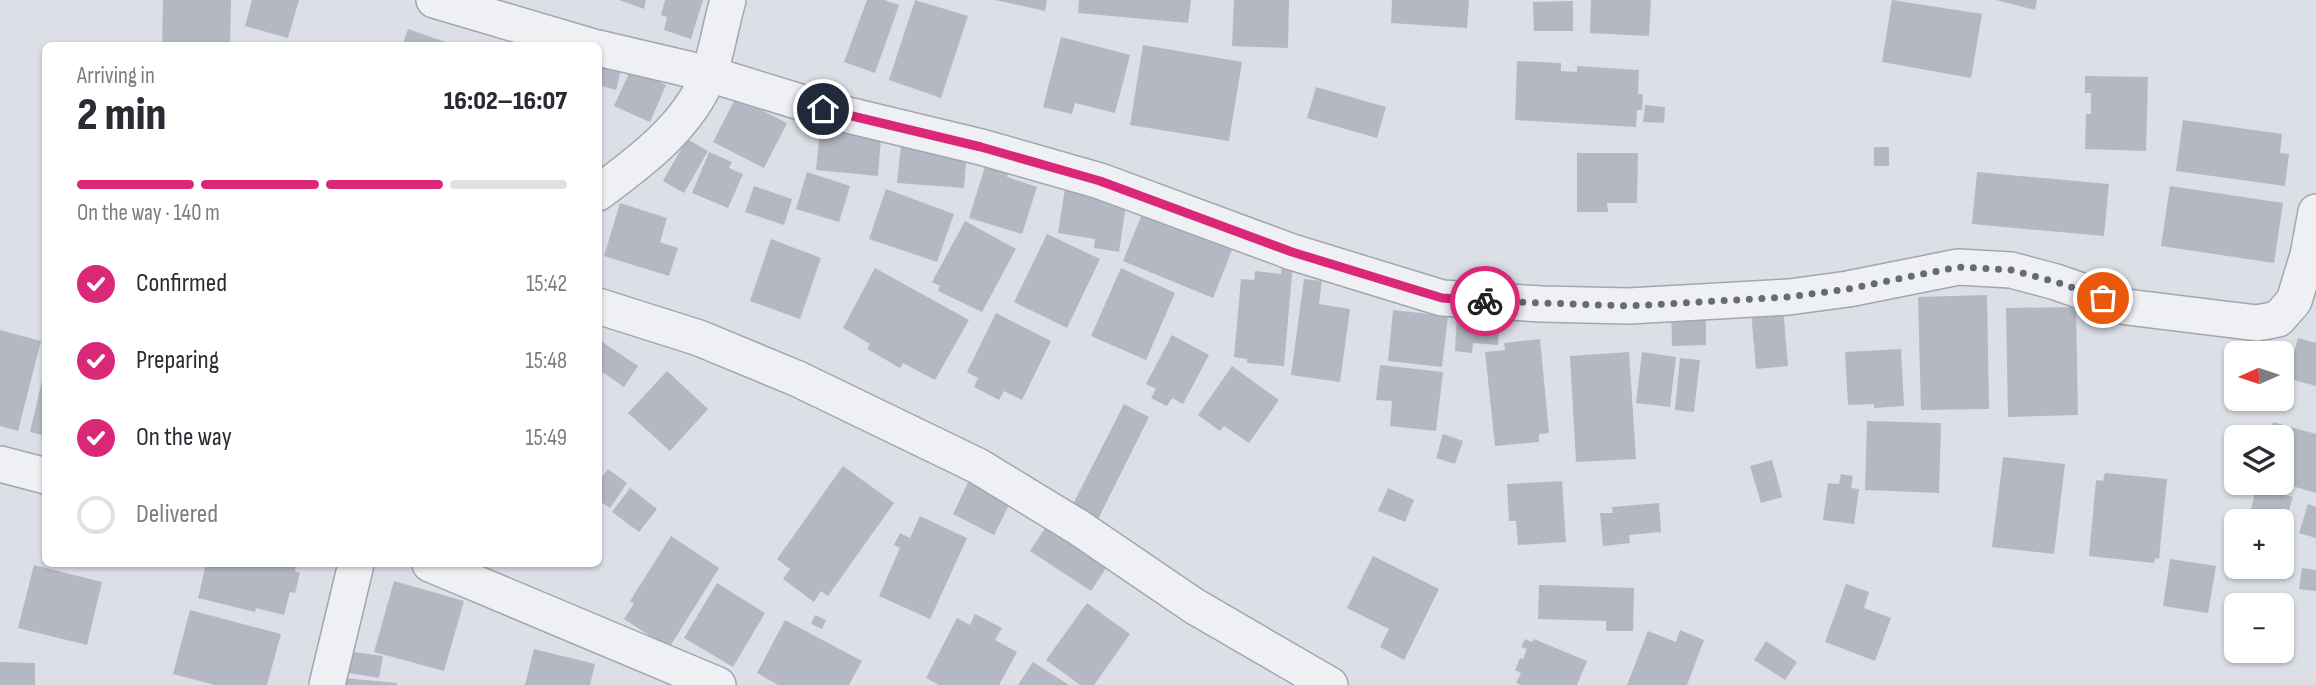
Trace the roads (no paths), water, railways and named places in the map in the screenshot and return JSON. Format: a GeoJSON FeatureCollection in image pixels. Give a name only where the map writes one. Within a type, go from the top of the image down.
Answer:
{"type":"FeatureCollection","features":[{"type":"Feature","properties":{"kind":"street"},"geometry":{"type":"LineString","coordinates":[[434,0],[576,42]]}},
{"type":"Feature","properties":{"kind":"street"},"geometry":{"type":"LineString","coordinates":[[602,190],[644,159],[695,101],[709,74],[728,0]]}},
{"type":"Feature","properties":{"kind":"street"},"geometry":{"type":"LineString","coordinates":[[602,49],[709,74],[823,109],[981,147],[1100,181],[1292,252],[1442,298],[1629,306],[1788,297],[1848,289],[1958,267],[2011,270],[2056,282],[2127,307],[2257,323],[2278,319],[2294,301],[2308,255],[2316,212]]}},
{"type":"Feature","properties":{"kind":"street"},"geometry":{"type":"LineString","coordinates":[[602,307],[711,343],[798,379],[978,466],[1078,527],[1195,606],[1330,685]]}},
{"type":"Feature","properties":{"kind":"street"},"geometry":{"type":"LineString","coordinates":[[0,464],[42,475]]}},
{"type":"Feature","properties":{"kind":"street"},"geometry":{"type":"LineString","coordinates":[[327,685],[355,567]]}},
{"type":"Feature","properties":{"kind":"street"},"geometry":{"type":"LineString","coordinates":[[437,567],[718,685]]}}]}
